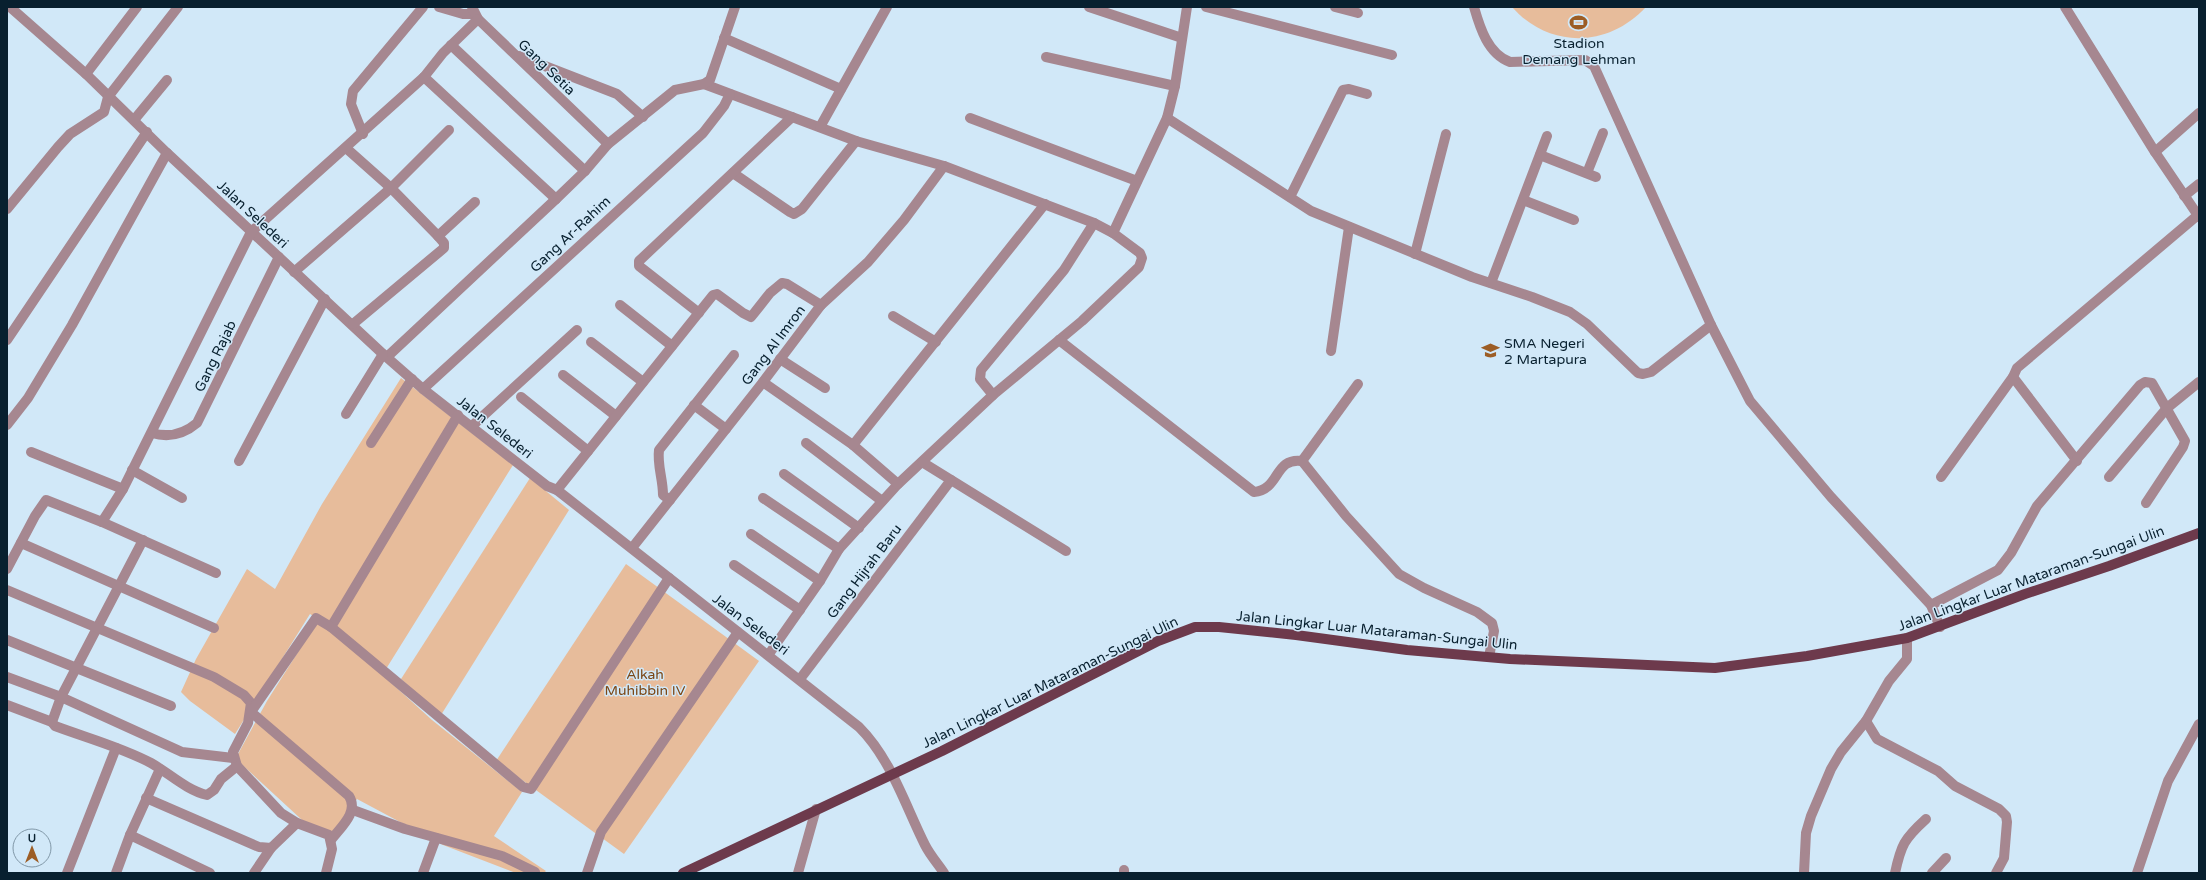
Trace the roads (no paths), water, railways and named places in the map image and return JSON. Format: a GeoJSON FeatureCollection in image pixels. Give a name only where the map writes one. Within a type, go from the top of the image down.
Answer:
{"type":"FeatureCollection","features":[{"type":"Feature","properties":{"kind":"main road","name":"Jalan Lingkar Luar Mataraman-Sungai Ulin"},"geometry":{"type":"LineString","coordinates":[[683,873],[891,774],[1158,641],[1196,627],[1219,627],[1296,635],[1407,650],[1489,657],[1715,668],[1807,656],[1907,638],[1940,627],[2025,594],[2109,566],[2199,533]]}},
{"type":"Feature","properties":{"kind":"street","name":"Jalan Selederi"},"geometry":{"type":"LineString","coordinates":[[10,7],[86,74],[108,97],[147,132],[167,153],[251,232],[423,389],[547,486],[556,490],[632,548],[859,727],[872,740],[891,774],[926,847],[944,873]]}},
{"type":"Feature","properties":{"kind":"street"},"geometry":{"type":"LineString","coordinates":[[86,74],[137,7]]}},
{"type":"Feature","properties":{"kind":"street"},"geometry":{"type":"LineString","coordinates":[[7,209],[70,134],[104,112],[108,97],[178,7]]}},
{"type":"Feature","properties":{"kind":"street"},"geometry":{"type":"LineString","coordinates":[[363,134],[351,104],[353,91],[423,7]]}},
{"type":"Feature","properties":{"kind":"street"},"geometry":{"type":"LineString","coordinates":[[440,7],[463,14],[474,13]]}},
{"type":"Feature","properties":{"kind":"street"},"geometry":{"type":"LineString","coordinates":[[346,414],[385,355],[556,199],[585,171],[608,144],[675,90],[704,84],[710,80],[734,7]]}},
{"type":"Feature","properties":{"kind":"street"},"geometry":{"type":"LineString","coordinates":[[820,126],[886,7]]}},
{"type":"Feature","properties":{"kind":"street"},"geometry":{"type":"LineString","coordinates":[[1089,7],[1182,38]]}},
{"type":"Feature","properties":{"kind":"street"},"geometry":{"type":"LineString","coordinates":[[1113,232],[1167,118],[1175,86],[1187,7]]}},
{"type":"Feature","properties":{"kind":"street"},"geometry":{"type":"LineString","coordinates":[[1206,7],[1392,55]]}},
{"type":"Feature","properties":{"kind":"street"},"geometry":{"type":"LineString","coordinates":[[1334,7],[1358,13]]}},
{"type":"Feature","properties":{"kind":"street"},"geometry":{"type":"LineString","coordinates":[[1474,7],[1491,50],[1502,59],[1510,62],[1585,60],[1594,66],[1711,325],[1744,391],[1758,413],[1831,497],[1931,605],[1940,627]]}},
{"type":"Feature","properties":{"kind":"street"},"geometry":{"type":"LineString","coordinates":[[1941,477],[2013,377],[2016,368],[2198,216],[2155,152],[2065,7]]}},
{"type":"Feature","properties":{"kind":"street"},"geometry":{"type":"LineString","coordinates":[[102,522],[123,489],[152,433],[251,232],[363,134],[424,77],[451,45],[474,13]]}},
{"type":"Feature","properties":{"kind":"street","name":"Gang Setia"},"geometry":{"type":"LineString","coordinates":[[474,13],[513,54],[608,144]]}},
{"type":"Feature","properties":{"kind":"street"},"geometry":{"type":"LineString","coordinates":[[724,38],[841,89]]}},
{"type":"Feature","properties":{"kind":"street"},"geometry":{"type":"LineString","coordinates":[[451,45],[585,171]]}},
{"type":"Feature","properties":{"kind":"street"},"geometry":{"type":"LineString","coordinates":[[513,54],[617,94],[643,117]]}},
{"type":"Feature","properties":{"kind":"street"},"geometry":{"type":"LineString","coordinates":[[1046,57],[1175,86]]}},
{"type":"Feature","properties":{"kind":"street"},"geometry":{"type":"LineString","coordinates":[[424,77],[556,199]]}},
{"type":"Feature","properties":{"kind":"street"},"geometry":{"type":"LineString","coordinates":[[134,120],[167,80]]}},
{"type":"Feature","properties":{"kind":"street"},"geometry":{"type":"LineString","coordinates":[[704,84],[820,126],[856,141],[944,166],[1094,223],[1113,232],[1140,253],[1142,258],[1139,267],[1059,340],[993,395],[898,484],[839,550],[820,581],[768,654]]}},
{"type":"Feature","properties":{"kind":"street"},"geometry":{"type":"LineString","coordinates":[[1290,197],[1343,90],[1349,89],[1367,94]]}},
{"type":"Feature","properties":{"kind":"street","name":"Gang Ar-Rahim"},"geometry":{"type":"LineString","coordinates":[[423,389],[703,133],[724,106],[730,94]]}},
{"type":"Feature","properties":{"kind":"street"},"geometry":{"type":"LineString","coordinates":[[2155,152],[2199,113]]}},
{"type":"Feature","properties":{"kind":"street"},"geometry":{"type":"LineString","coordinates":[[699,313],[639,266],[638,262],[792,117]]}},
{"type":"Feature","properties":{"kind":"street"},"geometry":{"type":"LineString","coordinates":[[970,118],[1137,181]]}},
{"type":"Feature","properties":{"kind":"street"},"geometry":{"type":"LineString","coordinates":[[1167,118],[1311,211],[1415,254],[1570,312],[1587,324],[1638,373],[1643,374],[1651,372],[1711,325]]}},
{"type":"Feature","properties":{"kind":"street"},"geometry":{"type":"LineString","coordinates":[[294,272],[391,188],[449,130]]}},
{"type":"Feature","properties":{"kind":"street"},"geometry":{"type":"LineString","coordinates":[[8,334],[147,132]]}},
{"type":"Feature","properties":{"kind":"street"},"geometry":{"type":"LineString","coordinates":[[1540,155],[1592,175],[1603,133]]}},
{"type":"Feature","properties":{"kind":"street"},"geometry":{"type":"LineString","coordinates":[[1415,254],[1446,134]]}},
{"type":"Feature","properties":{"kind":"street"},"geometry":{"type":"LineString","coordinates":[[1491,283],[1548,136]]}},
{"type":"Feature","properties":{"kind":"street"},"geometry":{"type":"LineString","coordinates":[[733,173],[794,214],[802,210],[856,141]]}},
{"type":"Feature","properties":{"kind":"street"},"geometry":{"type":"LineString","coordinates":[[346,148],[391,188],[444,243],[444,248],[353,324]]}},
{"type":"Feature","properties":{"kind":"street"},"geometry":{"type":"LineString","coordinates":[[7,425],[28,398],[68,332],[167,153]]}},
{"type":"Feature","properties":{"kind":"street","name":"Gang Al Imron"},"geometry":{"type":"LineString","coordinates":[[632,548],[763,382],[821,305],[868,262],[904,220],[944,166]]}},
{"type":"Feature","properties":{"kind":"street"},"geometry":{"type":"LineString","coordinates":[[2184,196],[2199,184]]}},
{"type":"Feature","properties":{"kind":"street"},"geometry":{"type":"LineString","coordinates":[[1523,200],[1574,220]]}},
{"type":"Feature","properties":{"kind":"street"},"geometry":{"type":"LineString","coordinates":[[438,236],[475,202]]}},
{"type":"Feature","properties":{"kind":"street"},"geometry":{"type":"LineString","coordinates":[[853,445],[1045,204]]}},
{"type":"Feature","properties":{"kind":"street"},"geometry":{"type":"LineString","coordinates":[[993,395],[980,379],[981,370],[1064,270],[1094,223]]}},
{"type":"Feature","properties":{"kind":"street"},"geometry":{"type":"LineString","coordinates":[[1330,351],[1350,227]]}},
{"type":"Feature","properties":{"kind":"street","name":"Gang Rajab"},"geometry":{"type":"LineString","coordinates":[[152,433],[163,436],[173,435],[188,431],[197,423],[279,257]]}},
{"type":"Feature","properties":{"kind":"street"},"geometry":{"type":"LineString","coordinates":[[556,490],[713,295],[717,294],[751,317],[770,293],[782,283],[787,284],[821,305]]}},
{"type":"Feature","properties":{"kind":"street"},"geometry":{"type":"LineString","coordinates":[[239,461],[325,299]]}},
{"type":"Feature","properties":{"kind":"street"},"geometry":{"type":"LineString","coordinates":[[620,305],[672,346]]}},
{"type":"Feature","properties":{"kind":"street"},"geometry":{"type":"LineString","coordinates":[[893,316],[936,342]]}},
{"type":"Feature","properties":{"kind":"street"},"geometry":{"type":"LineString","coordinates":[[472,426],[576,330]]}},
{"type":"Feature","properties":{"kind":"street"},"geometry":{"type":"LineString","coordinates":[[1059,340],[1254,492],[1261,492],[1270,487],[1277,474],[1287,462],[1302,460]]}},
{"type":"Feature","properties":{"kind":"street"},"geometry":{"type":"LineString","coordinates":[[590,342],[643,382]]}},
{"type":"Feature","properties":{"kind":"street"},"geometry":{"type":"LineString","coordinates":[[670,500],[663,494],[663,482],[658,458],[659,450],[734,354]]}},
{"type":"Feature","properties":{"kind":"street"},"geometry":{"type":"LineString","coordinates":[[780,359],[825,388]]}},
{"type":"Feature","properties":{"kind":"street"},"geometry":{"type":"LineString","coordinates":[[563,375],[616,416]]}},
{"type":"Feature","properties":{"kind":"street"},"geometry":{"type":"LineString","coordinates":[[2013,377],[2077,461]]}},
{"type":"Feature","properties":{"kind":"street"},"geometry":{"type":"LineString","coordinates":[[371,444],[412,379]]}},
{"type":"Feature","properties":{"kind":"street"},"geometry":{"type":"LineString","coordinates":[[763,382],[853,445],[898,484]]}},
{"type":"Feature","properties":{"kind":"street"},"geometry":{"type":"LineString","coordinates":[[1931,605],[1998,570],[2011,553],[2037,506],[2145,382],[2152,383],[2185,441],[2183,447],[2146,503]]}},
{"type":"Feature","properties":{"kind":"street"},"geometry":{"type":"LineString","coordinates":[[2109,477],[2167,408],[2199,382]]}},
{"type":"Feature","properties":{"kind":"street"},"geometry":{"type":"LineString","coordinates":[[1302,460],[1358,384]]}},
{"type":"Feature","properties":{"kind":"street"},"geometry":{"type":"LineString","coordinates":[[521,396],[588,451]]}},
{"type":"Feature","properties":{"kind":"street"},"geometry":{"type":"LineString","coordinates":[[694,405],[726,429]]}},
{"type":"Feature","properties":{"kind":"street"},"geometry":{"type":"LineString","coordinates":[[331,627],[458,416]]}},
{"type":"Feature","properties":{"kind":"street"},"geometry":{"type":"LineString","coordinates":[[806,442],[882,502]]}},
{"type":"Feature","properties":{"kind":"street"},"geometry":{"type":"LineString","coordinates":[[31,452],[123,489]]}},
{"type":"Feature","properties":{"kind":"street"},"geometry":{"type":"LineString","coordinates":[[1302,460],[1346,516],[1399,574],[1424,588],[1477,612],[1492,623],[1494,630],[1489,657]]}},
{"type":"Feature","properties":{"kind":"street"},"geometry":{"type":"LineString","coordinates":[[922,462],[1066,551]]}},
{"type":"Feature","properties":{"kind":"street"},"geometry":{"type":"LineString","coordinates":[[132,470],[182,498]]}},
{"type":"Feature","properties":{"kind":"street"},"geometry":{"type":"LineString","coordinates":[[784,474],[859,528]]}},
{"type":"Feature","properties":{"kind":"street","name":"Gang Hijrah Baru"},"geometry":{"type":"LineString","coordinates":[[800,679],[951,480]]}},
{"type":"Feature","properties":{"kind":"street"},"geometry":{"type":"LineString","coordinates":[[763,498],[839,550]]}},
{"type":"Feature","properties":{"kind":"street"},"geometry":{"type":"LineString","coordinates":[[7,569],[42,504],[46,500],[102,522],[216,573]]}},
{"type":"Feature","properties":{"kind":"street"},"geometry":{"type":"LineString","coordinates":[[751,534],[820,581]]}},
{"type":"Feature","properties":{"kind":"street"},"geometry":{"type":"LineString","coordinates":[[52,722],[61,697],[143,540]]}},
{"type":"Feature","properties":{"kind":"street"},"geometry":{"type":"LineString","coordinates":[[21,543],[214,628]]}},
{"type":"Feature","properties":{"kind":"street"},"geometry":{"type":"LineString","coordinates":[[734,566],[800,610]]}},
{"type":"Feature","properties":{"kind":"street"},"geometry":{"type":"LineString","coordinates":[[251,712],[316,618],[331,627],[524,788],[531,789],[669,578]]}},
{"type":"Feature","properties":{"kind":"street"},"geometry":{"type":"LineString","coordinates":[[7,590],[214,677],[244,694],[251,703],[251,712],[248,723],[235,748],[236,762],[281,813],[297,823],[330,834],[332,849],[326,873]]}},
{"type":"Feature","properties":{"kind":"street"},"geometry":{"type":"LineString","coordinates":[[587,873],[601,832],[738,632]]}},
{"type":"Feature","properties":{"kind":"street"},"geometry":{"type":"LineString","coordinates":[[1804,873],[1806,833],[1811,816],[1841,752],[1866,721],[1889,681],[1907,658],[1907,638]]}},
{"type":"Feature","properties":{"kind":"street"},"geometry":{"type":"LineString","coordinates":[[7,640],[171,706]]}},
{"type":"Feature","properties":{"kind":"street"},"geometry":{"type":"LineString","coordinates":[[7,677],[61,697],[182,752],[236,762]]}},
{"type":"Feature","properties":{"kind":"street"},"geometry":{"type":"LineString","coordinates":[[7,705],[52,722],[55,726],[130,753],[184,784],[207,795],[214,790],[221,779],[236,762]]}},
{"type":"Feature","properties":{"kind":"street"},"geometry":{"type":"LineString","coordinates":[[251,712],[349,796],[353,804],[353,810],[331,840]]}},
{"type":"Feature","properties":{"kind":"street"},"geometry":{"type":"LineString","coordinates":[[1866,721],[1877,739],[1938,771],[1955,786],[1999,809],[2006,816],[2007,822],[2004,858],[1996,873]]}},
{"type":"Feature","properties":{"kind":"street"},"geometry":{"type":"LineString","coordinates":[[2137,873],[2168,781],[2199,724]]}},
{"type":"Feature","properties":{"kind":"street"},"geometry":{"type":"LineString","coordinates":[[67,873],[116,748]]}},
{"type":"Feature","properties":{"kind":"street"},"geometry":{"type":"LineString","coordinates":[[116,873],[130,835],[160,769]]}},
{"type":"Feature","properties":{"kind":"street"},"geometry":{"type":"LineString","coordinates":[[146,798],[259,847],[272,848]]}},
{"type":"Feature","properties":{"kind":"street"},"geometry":{"type":"LineString","coordinates":[[798,873],[816,809]]}},
{"type":"Feature","properties":{"kind":"street"},"geometry":{"type":"LineString","coordinates":[[353,810],[405,830],[502,856],[535,872]]}},
{"type":"Feature","properties":{"kind":"street"},"geometry":{"type":"LineString","coordinates":[[1895,873],[1902,846],[1907,836],[1926,819]]}},
{"type":"Feature","properties":{"kind":"street"},"geometry":{"type":"LineString","coordinates":[[254,873],[272,848],[297,823]]}},
{"type":"Feature","properties":{"kind":"street"},"geometry":{"type":"LineString","coordinates":[[130,835],[210,873]]}},
{"type":"Feature","properties":{"kind":"street"},"geometry":{"type":"LineString","coordinates":[[423,873],[436,838]]}},
{"type":"Feature","properties":{"kind":"street"},"geometry":{"type":"LineString","coordinates":[[1932,873],[1946,858]]}},
{"type":"Feature","properties":{"kind":"place","name":"Stadion Demang Lehman"},"geometry":{"type":"Point","coordinates":[1579,23]}},
{"type":"Feature","properties":{"kind":"place","name":"SMA Negeri 2 Martapura"},"geometry":{"type":"Point","coordinates":[1491,351]}},
{"type":"Feature","properties":{"kind":"park label","name":"Alkah Muhibbin IV"},"geometry":{"type":"Point","coordinates":[645,682]}}]}
